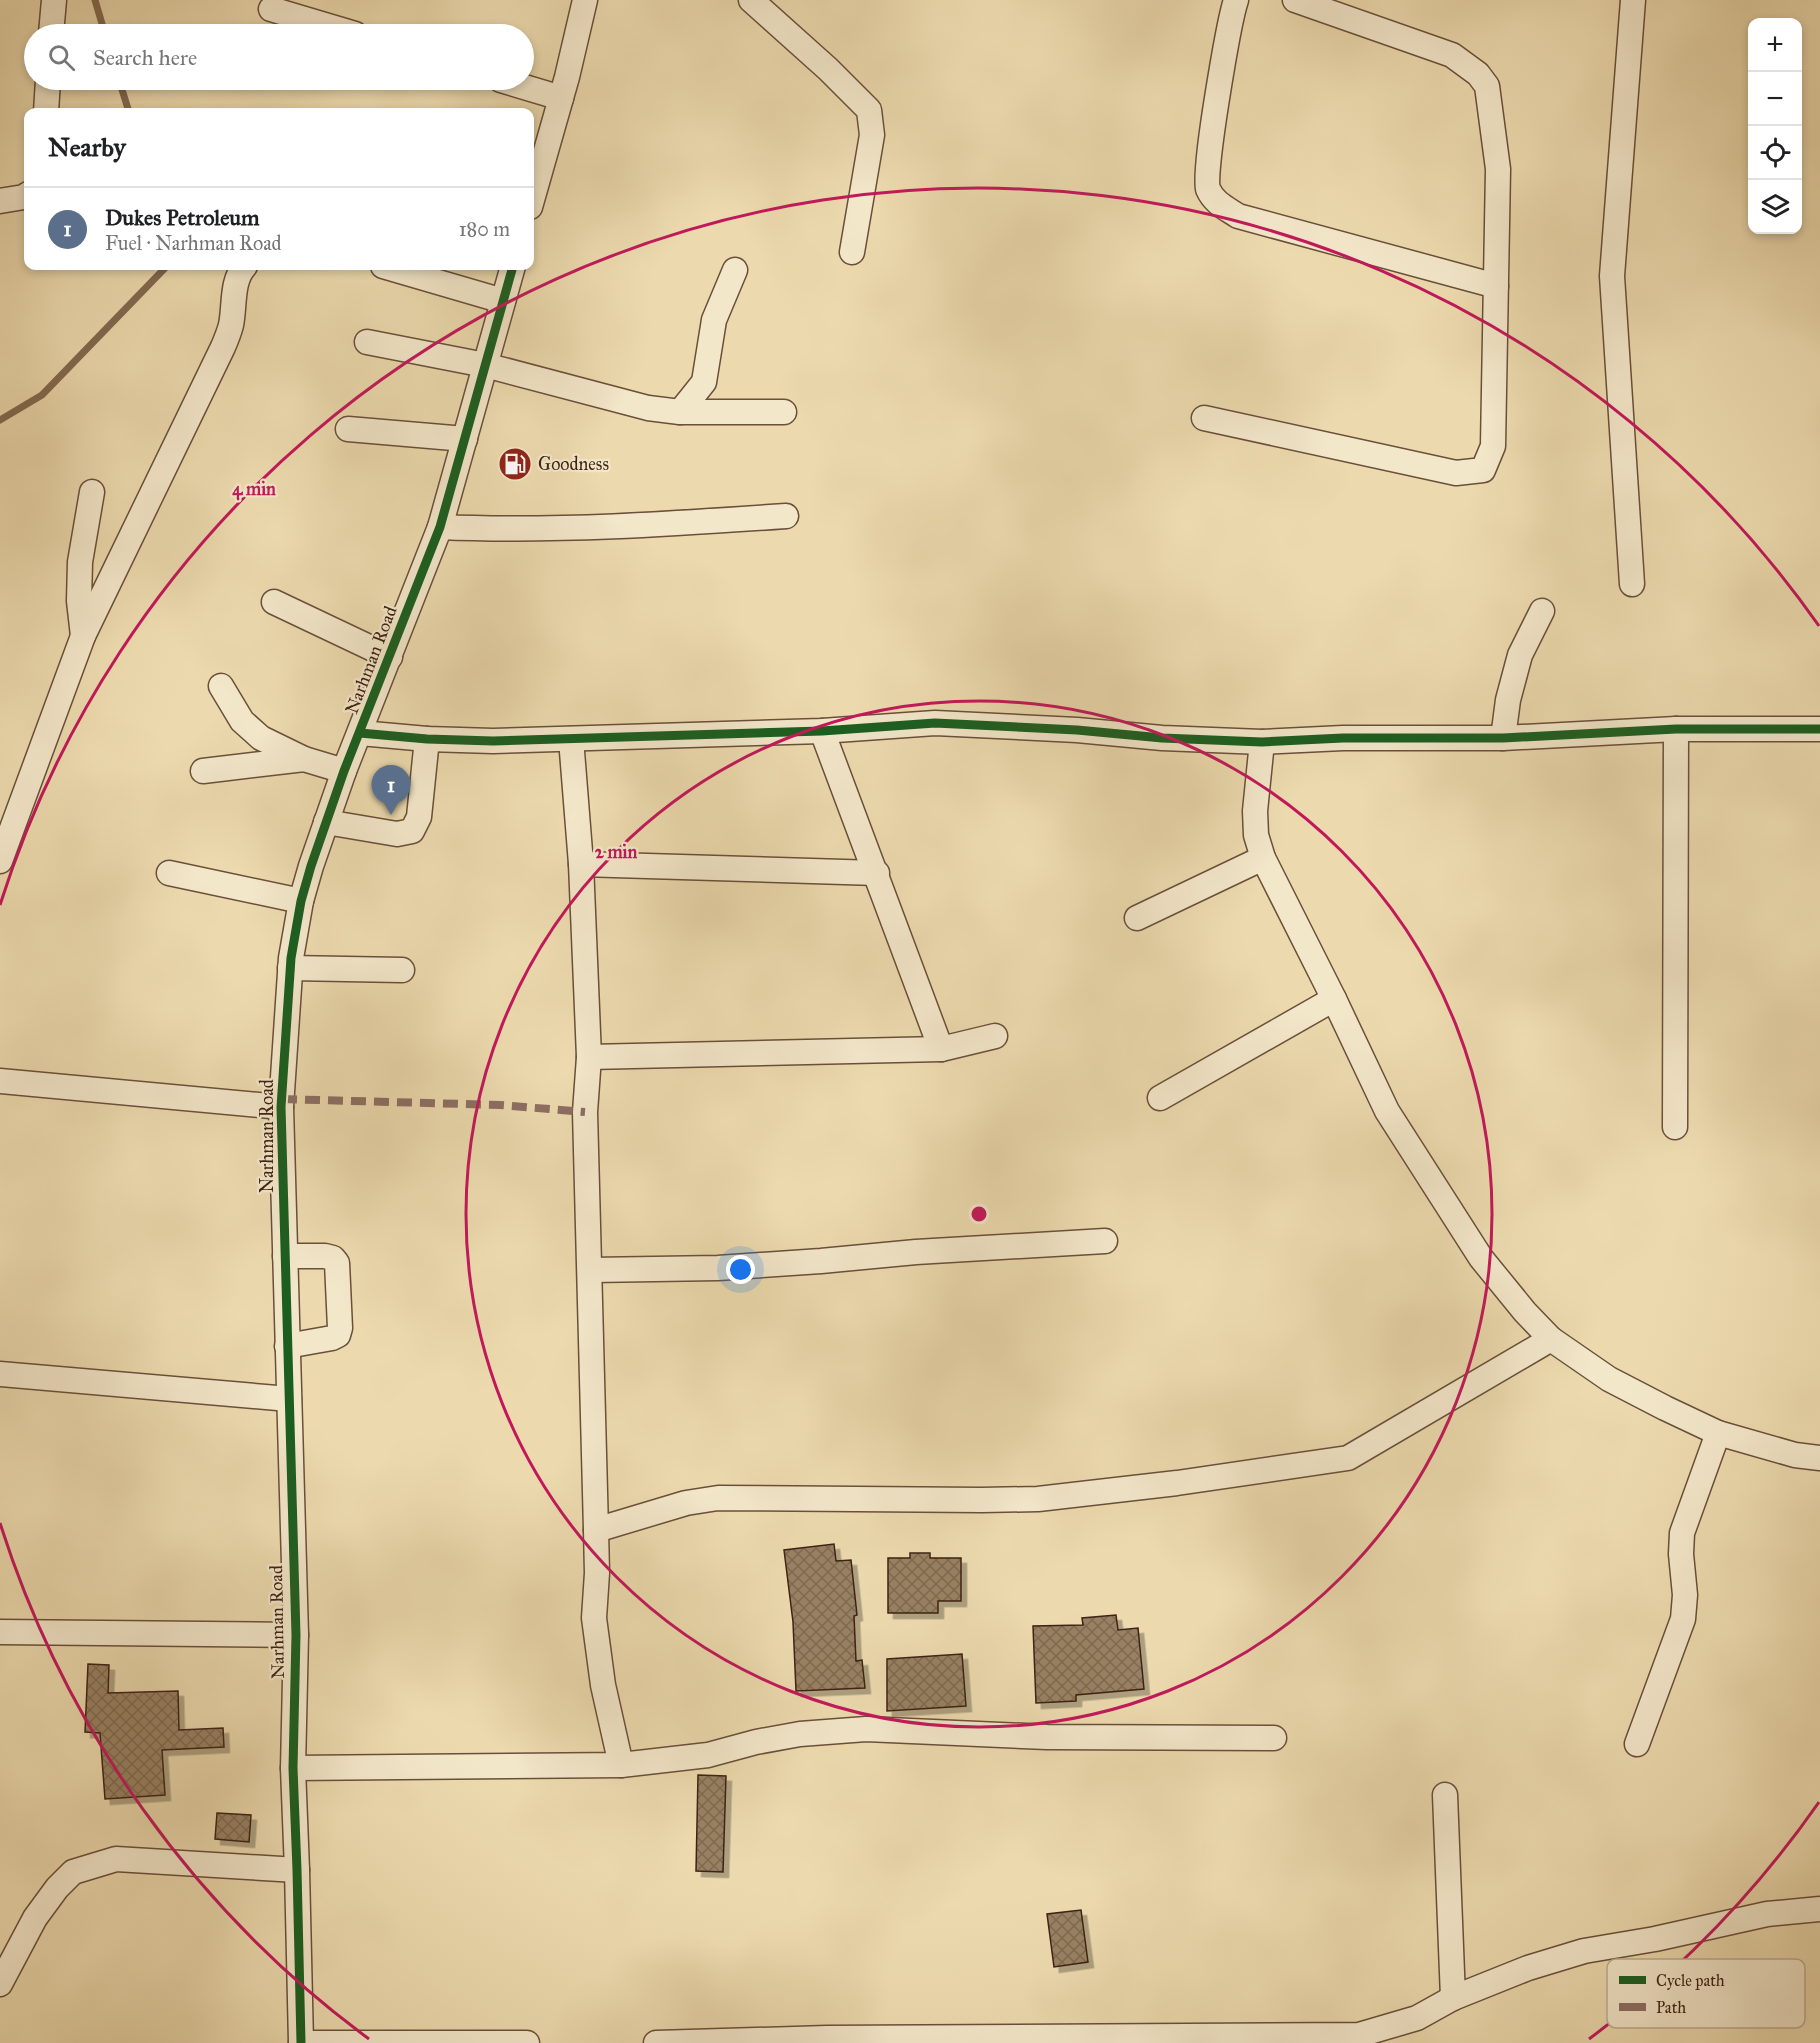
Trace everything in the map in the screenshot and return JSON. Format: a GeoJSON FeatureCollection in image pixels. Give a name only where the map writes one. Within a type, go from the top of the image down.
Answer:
{"type":"FeatureCollection","features":[{"type":"Feature","properties":{"kind":"street"},"geometry":{"type":"LineString","coordinates":[[52,24],[54,0]]}},
{"type":"Feature","properties":{"kind":"street"},"geometry":{"type":"LineString","coordinates":[[534,193],[561,98],[585,0]]}},
{"type":"Feature","properties":{"kind":"street"},"geometry":{"type":"LineString","coordinates":[[752,0],[869,110],[872,135],[852,252]]}},
{"type":"Feature","properties":{"kind":"street"},"geometry":{"type":"LineString","coordinates":[[1236,0],[1208,155],[1206,187],[1216,202],[1238,216],[1496,285]]}},
{"type":"Feature","properties":{"kind":"street"},"geometry":{"type":"LineString","coordinates":[[1203,418],[1456,473],[1484,470],[1493,446],[1498,169],[1487,86],[1478,74],[1452,55],[1295,0]]}},
{"type":"Feature","properties":{"kind":"street"},"geometry":{"type":"LineString","coordinates":[[1632,584],[1612,276],[1633,0]]}},
{"type":"Feature","properties":{"kind":"street"},"geometry":{"type":"LineString","coordinates":[[271,9],[321,24]]}},
{"type":"Feature","properties":{"kind":"street"},"geometry":{"type":"LineString","coordinates":[[46,108],[47,90]]}},
{"type":"Feature","properties":{"kind":"street"},"geometry":{"type":"LineString","coordinates":[[534,90],[561,98]]}},
{"type":"Feature","properties":{"kind":"street"},"geometry":{"type":"LineString","coordinates":[[0,201],[24,197]]}},
{"type":"Feature","properties":{"kind":"street"},"geometry":{"type":"LineString","coordinates":[[0,861],[83,636],[223,347],[231,326],[233,297],[241,270]]}},
{"type":"Feature","properties":{"kind":"street"},"geometry":{"type":"LineString","coordinates":[[396,270],[503,301]]}},
{"type":"Feature","properties":{"kind":"street","name":"Narhman Road"},"geometry":{"type":"LineString","coordinates":[[300,2043],[293,1768],[296,1635],[281,1107],[290,968],[301,901],[326,822],[440,527],[512,270]]}},
{"type":"Feature","properties":{"kind":"street"},"geometry":{"type":"LineString","coordinates":[[680,412],[704,382],[714,320],[735,270]]}},
{"type":"Feature","properties":{"kind":"street"},"geometry":{"type":"LineString","coordinates":[[367,342],[485,365],[648,408],[680,412],[784,412]]}},
{"type":"Feature","properties":{"kind":"street"},"geometry":{"type":"LineString","coordinates":[[348,429],[465,439]]}},
{"type":"Feature","properties":{"kind":"street"},"geometry":{"type":"LineString","coordinates":[[83,636],[79,601],[80,562],[92,492]]}},
{"type":"Feature","properties":{"kind":"street"},"geometry":{"type":"LineString","coordinates":[[440,527],[529,530],[638,526],[786,516]]}},
{"type":"Feature","properties":{"kind":"street"},"geometry":{"type":"LineString","coordinates":[[274,602],[390,657]]}},
{"type":"Feature","properties":{"kind":"street"},"geometry":{"type":"LineString","coordinates":[[1503,738],[1508,700],[1520,655],[1542,611]]}},
{"type":"Feature","properties":{"kind":"street"},"geometry":{"type":"LineString","coordinates":[[221,686],[242,721],[261,738],[304,759],[344,771]]}},
{"type":"Feature","properties":{"kind":"street"},"geometry":{"type":"LineString","coordinates":[[360,733],[427,740],[571,739],[822,732],[935,723],[1077,729],[1162,738],[1262,742],[1343,738],[1503,738],[1676,729],[1820,729]]}},
{"type":"Feature","properties":{"kind":"street"},"geometry":{"type":"LineString","coordinates":[[1675,1127],[1676,729]]}},
{"type":"Feature","properties":{"kind":"street"},"geometry":{"type":"LineString","coordinates":[[822,732],[877,873],[941,1049]]}},
{"type":"Feature","properties":{"kind":"street"},"geometry":{"type":"LineString","coordinates":[[571,739],[581,864],[589,1057],[585,1112],[591,1270],[596,1530],[594,1618],[603,1685],[621,1765]]}},
{"type":"Feature","properties":{"kind":"street"},"geometry":{"type":"LineString","coordinates":[[326,822],[397,834],[412,831],[419,816],[427,740]]}},
{"type":"Feature","properties":{"kind":"street"},"geometry":{"type":"LineString","coordinates":[[1262,742],[1255,811],[1256,835],[1263,858],[1387,1111],[1480,1258],[1551,1339],[1610,1379],[1718,1433],[1795,1455],[1820,1458]]}},
{"type":"Feature","properties":{"kind":"street"},"geometry":{"type":"LineString","coordinates":[[203,771],[304,759]]}},
{"type":"Feature","properties":{"kind":"street"},"geometry":{"type":"LineString","coordinates":[[1137,918],[1263,858]]}},
{"type":"Feature","properties":{"kind":"street"},"geometry":{"type":"LineString","coordinates":[[581,864],[877,873]]}},
{"type":"Feature","properties":{"kind":"street"},"geometry":{"type":"LineString","coordinates":[[169,873],[301,901]]}},
{"type":"Feature","properties":{"kind":"street"},"geometry":{"type":"LineString","coordinates":[[290,968],[402,970]]}},
{"type":"Feature","properties":{"kind":"street"},"geometry":{"type":"LineString","coordinates":[[1160,1098],[1334,999]]}},
{"type":"Feature","properties":{"kind":"street"},"geometry":{"type":"LineString","coordinates":[[589,1057],[941,1049],[995,1036]]}},
{"type":"Feature","properties":{"kind":"street"},"geometry":{"type":"LineString","coordinates":[[0,1081],[281,1107]]}},
{"type":"Feature","properties":{"kind":"street"},"geometry":{"type":"LineString","coordinates":[[591,1270],[718,1268],[916,1252],[1105,1241]]}},
{"type":"Feature","properties":{"kind":"street"},"geometry":{"type":"LineString","coordinates":[[285,1256],[325,1256],[333,1258],[337,1263],[339,1328],[338,1335],[332,1338],[287,1346]]}},
{"type":"Feature","properties":{"kind":"street"},"geometry":{"type":"LineString","coordinates":[[596,1530],[686,1503],[718,1497],[1038,1499],[1177,1483],[1348,1458],[1551,1339]]}},
{"type":"Feature","properties":{"kind":"street"},"geometry":{"type":"LineString","coordinates":[[0,1374],[289,1399]]}},
{"type":"Feature","properties":{"kind":"street"},"geometry":{"type":"LineString","coordinates":[[1637,1744],[1683,1619],[1685,1595],[1681,1554],[1682,1533],[1718,1433]]}},
{"type":"Feature","properties":{"kind":"street"},"geometry":{"type":"LineString","coordinates":[[0,1632],[296,1635]]}},
{"type":"Feature","properties":{"kind":"street"},"geometry":{"type":"LineString","coordinates":[[293,1768],[621,1765],[708,1755],[756,1742],[800,1734],[866,1729],[1047,1737],[1275,1738]]}},
{"type":"Feature","properties":{"kind":"street"},"geometry":{"type":"LineString","coordinates":[[1445,1795],[1453,1998]]}},
{"type":"Feature","properties":{"kind":"street"},"geometry":{"type":"LineString","coordinates":[[0,1984],[35,1918],[57,1888],[74,1872],[116,1859],[297,1870]]}},
{"type":"Feature","properties":{"kind":"street"},"geometry":{"type":"LineString","coordinates":[[656,2043],[827,2038],[1359,2039],[1418,2018],[1453,1998],[1528,1968],[1584,1951],[1655,1939],[1767,1914],[1820,1909]]}},
{"type":"Feature","properties":{"kind":"street"},"geometry":{"type":"LineString","coordinates":[[300,2043],[528,2043]]}},
{"type":"Feature","properties":{"kind":"building"},"geometry":{"type":"Polygon","coordinates":[[[834,1544],[836,1561],[851,1560],[857,1615],[854,1616],[856,1661],[862,1660],[865,1688],[796,1691],[793,1622],[784,1550],[834,1544]]]}},
{"type":"Feature","properties":{"kind":"building"},"geometry":{"type":"Polygon","coordinates":[[[910,1553],[930,1553],[930,1558],[961,1558],[961,1601],[938,1601],[938,1613],[888,1613],[888,1558],[910,1558],[910,1553]]]}},
{"type":"Feature","properties":{"kind":"building"},"geometry":{"type":"Polygon","coordinates":[[[1116,1615],[1118,1630],[1138,1628],[1144,1689],[1076,1695],[1076,1701],[1036,1703],[1033,1626],[1083,1625],[1082,1618],[1116,1615]]]}},
{"type":"Feature","properties":{"kind":"building"},"geometry":{"type":"Polygon","coordinates":[[[962,1654],[966,1706],[887,1711],[887,1659],[962,1654]]]}},
{"type":"Feature","properties":{"kind":"building"},"geometry":{"type":"Polygon","coordinates":[[[88,1664],[109,1665],[108,1693],[178,1691],[179,1730],[223,1728],[224,1747],[162,1750],[165,1795],[105,1799],[100,1733],[85,1732],[88,1664]]]}},
{"type":"Feature","properties":{"kind":"building"},"geometry":{"type":"Polygon","coordinates":[[[698,1775],[726,1776],[723,1872],[696,1871],[698,1775]]]}},
{"type":"Feature","properties":{"kind":"building"},"geometry":{"type":"Polygon","coordinates":[[[217,1813],[251,1815],[249,1842],[215,1839],[217,1813]]]}},
{"type":"Feature","properties":{"kind":"building"},"geometry":{"type":"Polygon","coordinates":[[[1081,1910],[1088,1962],[1054,1967],[1047,1914],[1081,1910]]]}},
{"type":"Feature","properties":{"kind":"waterway"},"geometry":{"type":"LineString","coordinates":[[95,0],[102,24]]}},
{"type":"Feature","properties":{"kind":"waterway"},"geometry":{"type":"LineString","coordinates":[[122,90],[128,108]]}},
{"type":"Feature","properties":{"kind":"waterway"},"geometry":{"type":"LineString","coordinates":[[0,420],[42,395],[163,270]]}},
{"type":"Feature","properties":{"kind":"marked path"},"geometry":{"type":"LineString","coordinates":[[282,1099],[500,1105],[585,1112]]}},
{"type":"Feature","properties":{"kind":"cycle path"},"geometry":{"type":"LineString","coordinates":[[301,2043],[293,1768],[296,1635],[281,1107],[291,958],[301,901],[311,866],[344,771],[440,527],[512,270]]}},
{"type":"Feature","properties":{"kind":"cycle path"},"geometry":{"type":"LineString","coordinates":[[360,733],[427,739],[493,741],[822,731],[935,723],[1077,730],[1162,738],[1262,742],[1343,738],[1503,738],[1676,729],[1820,729]]}},
{"type":"Feature","properties":{"kind":"place","name":"Goodness"},"geometry":{"type":"Point","coordinates":[515,464]}},
{"type":"Feature","properties":{"kind":"place","name":"Dukes Petroleum"},"geometry":{"type":"Point","coordinates":[391,815]}}]}
